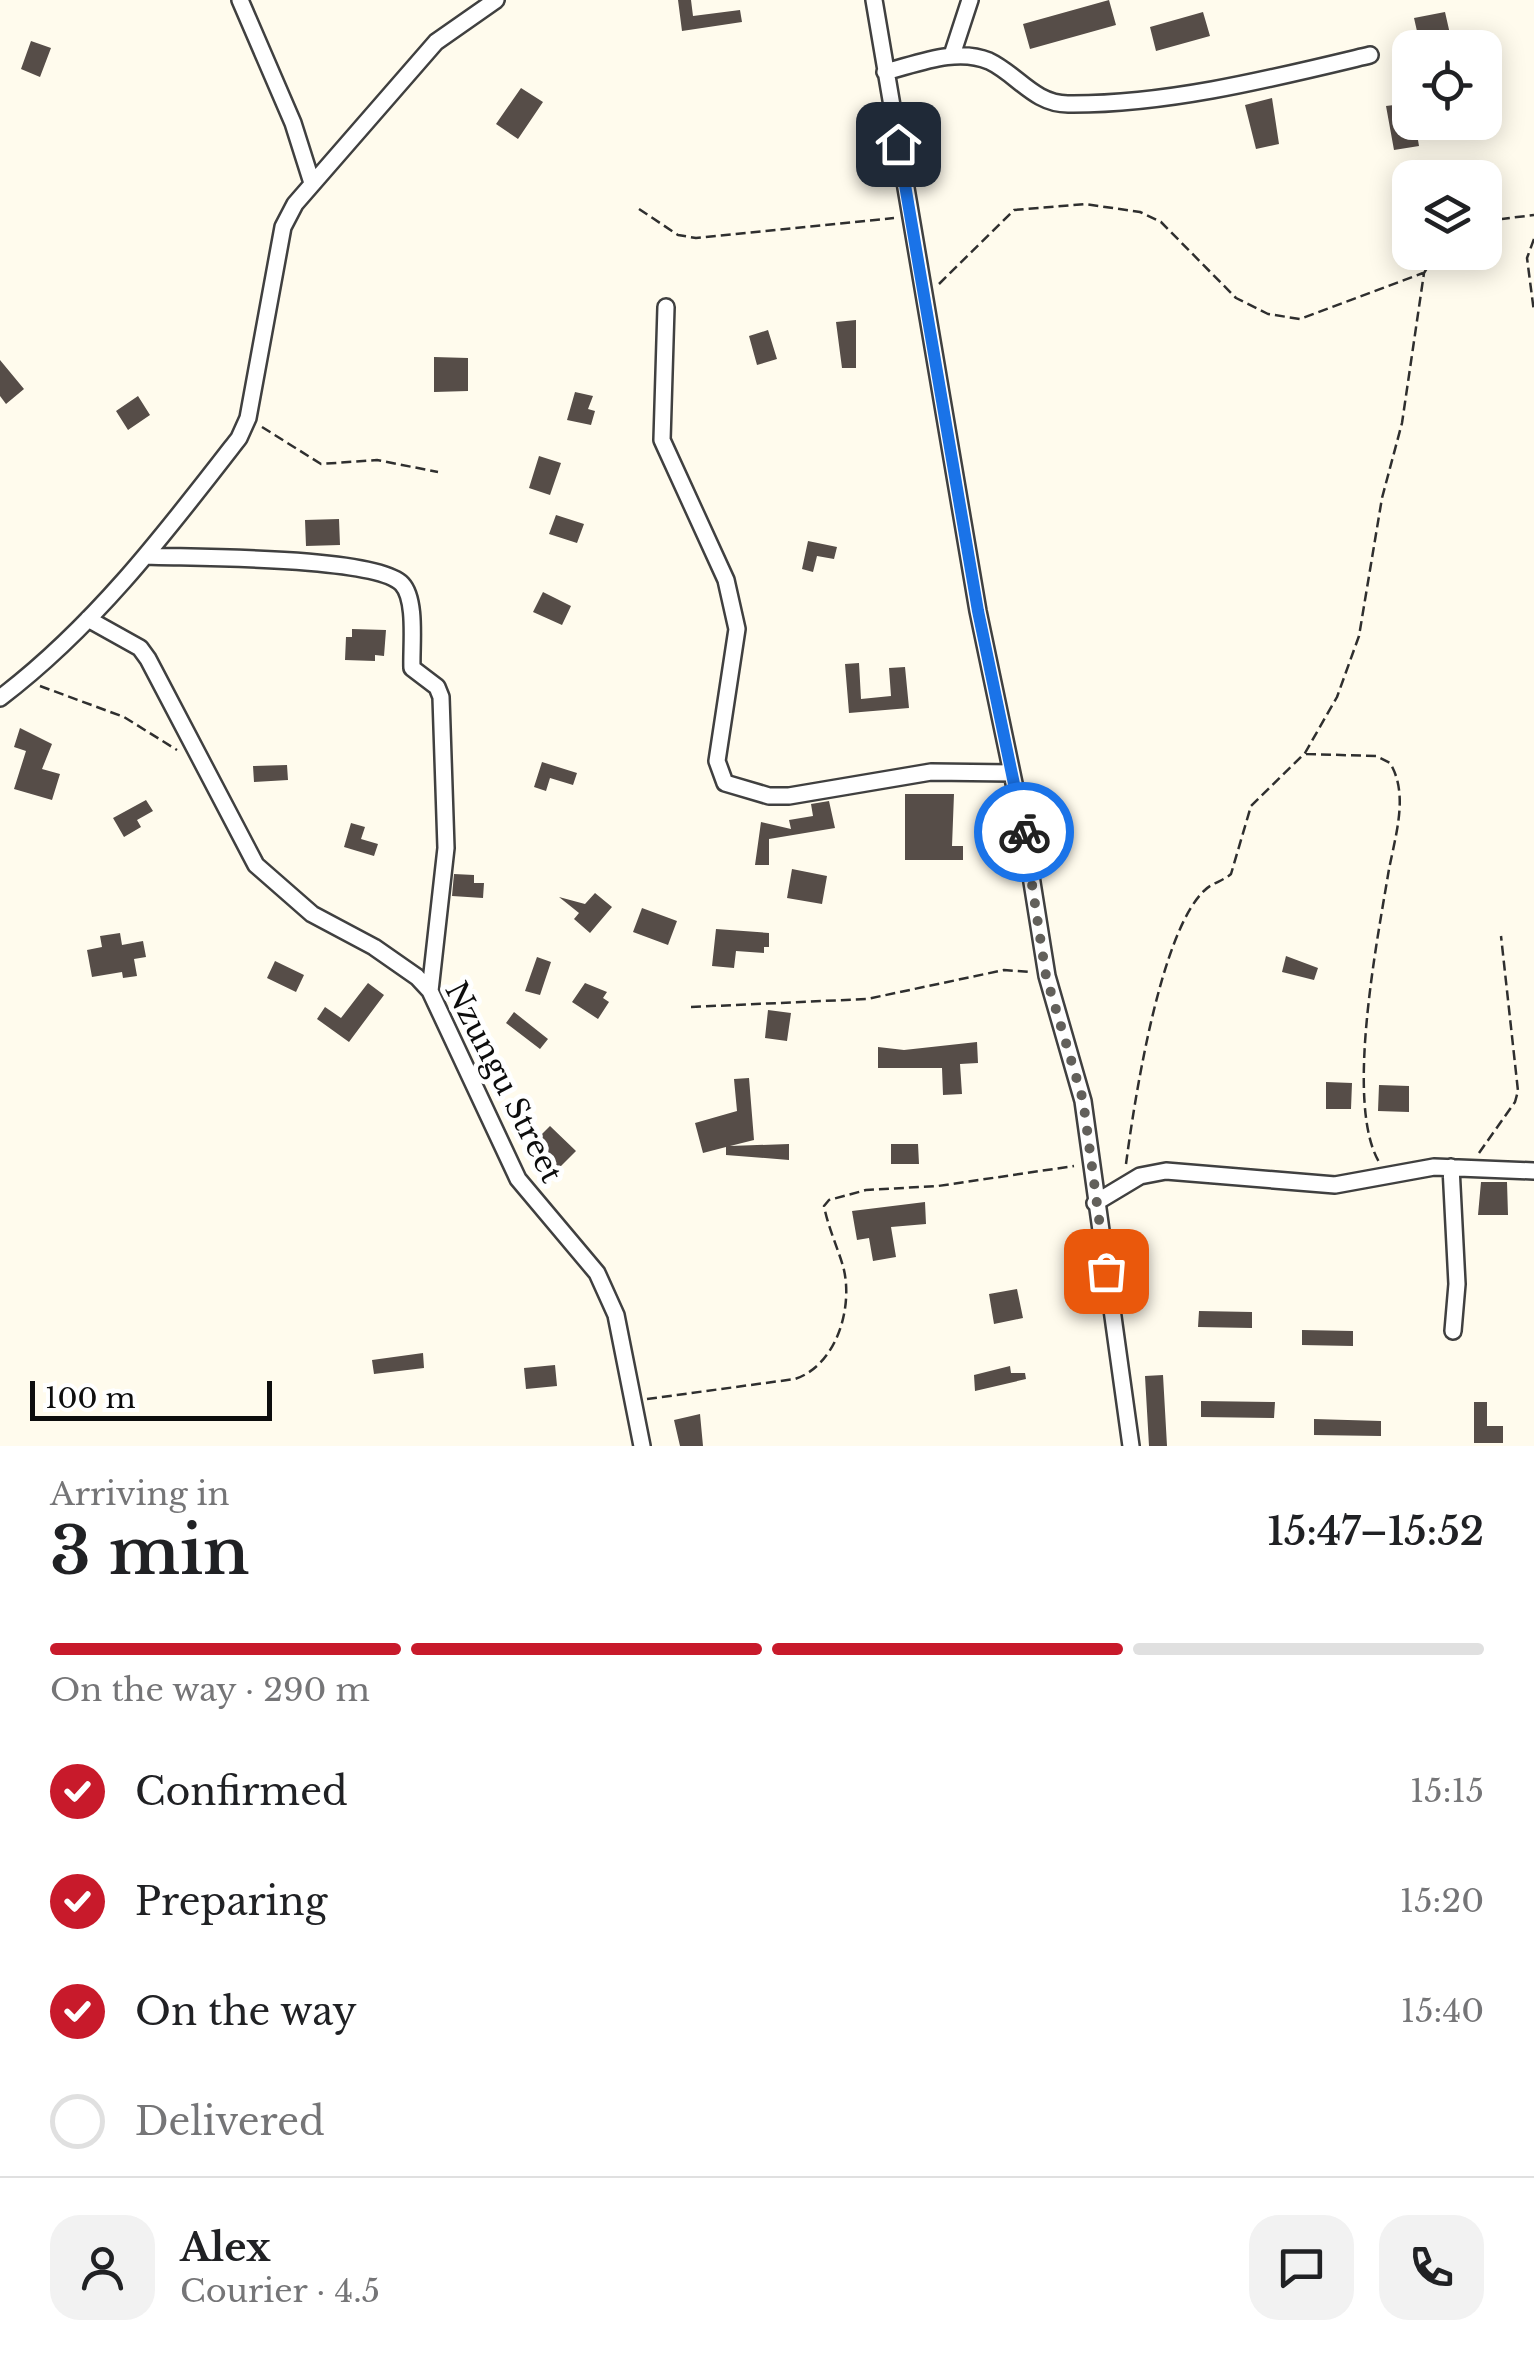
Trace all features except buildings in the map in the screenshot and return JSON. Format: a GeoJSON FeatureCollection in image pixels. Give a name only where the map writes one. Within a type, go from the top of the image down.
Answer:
{"type":"FeatureCollection","features":[{"type":"Feature","properties":{"kind":"street"},"geometry":{"type":"LineString","coordinates":[[240,0],[257,48],[274,75],[312,182]]}},
{"type":"Feature","properties":{"kind":"street"},"geometry":{"type":"LineString","coordinates":[[0,698],[88,619],[146,556],[239,438],[248,418],[284,227],[312,182],[436,42],[496,0]]}},
{"type":"Feature","properties":{"kind":"street"},"geometry":{"type":"LineString","coordinates":[[874,0],[978,611],[1012,773],[1046,976],[1083,1100],[1094,1203],[1131,1446]]}},
{"type":"Feature","properties":{"kind":"street"},"geometry":{"type":"LineString","coordinates":[[952,55],[970,0]]}},
{"type":"Feature","properties":{"kind":"street"},"geometry":{"type":"LineString","coordinates":[[885,72],[952,55],[986,60],[1034,94],[1068,104],[1236,87],[1370,55]]}},
{"type":"Feature","properties":{"kind":"street"},"geometry":{"type":"LineString","coordinates":[[666,307],[662,440],[726,580],[737,629],[736,661],[716,761],[725,783],[770,796],[790,796],[930,772],[1012,773]]}},
{"type":"Feature","properties":{"kind":"street"},"geometry":{"type":"LineString","coordinates":[[146,556],[315,563],[388,576],[402,584],[408,596],[412,668],[437,687],[441,697],[446,848],[430,991]]}},
{"type":"Feature","properties":{"kind":"street","name":"Nzungu Street"},"geometry":{"type":"LineString","coordinates":[[88,619],[140,648],[256,865],[312,914],[403,966],[430,991],[518,1179],[597,1273],[616,1315],[636,1400],[642,1446]]}},
{"type":"Feature","properties":{"kind":"street"},"geometry":{"type":"LineString","coordinates":[[1451,1167],[1457,1284],[1453,1331]]}},
{"type":"Feature","properties":{"kind":"street"},"geometry":{"type":"LineString","coordinates":[[1094,1203],[1123,1185],[1166,1170],[1335,1184],[1451,1167],[1534,1171]]}},
{"type":"Feature","properties":{"kind":"path"},"geometry":{"type":"LineString","coordinates":[[926,298],[1014,210],[1085,204],[1140,212],[1162,222],[1236,298],[1268,314],[1300,319],[1424,273]]}},
{"type":"Feature","properties":{"kind":"path"},"geometry":{"type":"LineString","coordinates":[[640,209],[678,235],[696,238],[912,215]]}},
{"type":"Feature","properties":{"kind":"path"},"geometry":{"type":"LineString","coordinates":[[1502,219],[1534,215]]}},
{"type":"Feature","properties":{"kind":"path"},"geometry":{"type":"LineString","coordinates":[[1534,239],[1527,258],[1534,312]]}},
{"type":"Feature","properties":{"kind":"path"},"geometry":{"type":"LineString","coordinates":[[1123,1185],[1147,1044],[1173,949],[1202,892],[1231,874],[1251,806],[1306,754],[1337,698],[1359,636],[1382,498],[1402,423],[1426,270]]}},
{"type":"Feature","properties":{"kind":"path"},"geometry":{"type":"LineString","coordinates":[[248,418],[322,464],[377,460],[438,472]]}},
{"type":"Feature","properties":{"kind":"path"},"geometry":{"type":"LineString","coordinates":[[23,680],[124,717],[207,770]]}},
{"type":"Feature","properties":{"kind":"path"},"geometry":{"type":"LineString","coordinates":[[1306,754],[1376,756],[1390,763],[1401,793],[1378,933],[1364,1092],[1370,1140],[1388,1176]]}},
{"type":"Feature","properties":{"kind":"path"},"geometry":{"type":"LineString","coordinates":[[1471,1167],[1515,1102],[1518,1091],[1501,936]]}},
{"type":"Feature","properties":{"kind":"path"},"geometry":{"type":"LineString","coordinates":[[691,1006],[882,997],[1004,970],[1046,976]]}},
{"type":"Feature","properties":{"kind":"path"},"geometry":{"type":"LineString","coordinates":[[636,1400],[795,1378],[814,1369],[837,1338],[846,1306],[844,1267],[824,1206],[828,1200],[866,1190],[938,1186],[1050,1166],[1091,1166]]}},
{"type":"Feature","properties":{"kind":"way so far"},"geometry":{"type":"LineString","coordinates":[[1024,832],[1046,976],[1083,1100],[1106,1271]]}},
{"type":"Feature","properties":{"kind":"route"},"geometry":{"type":"LineString","coordinates":[[898,144],[978,611],[1024,832]]}}]}
